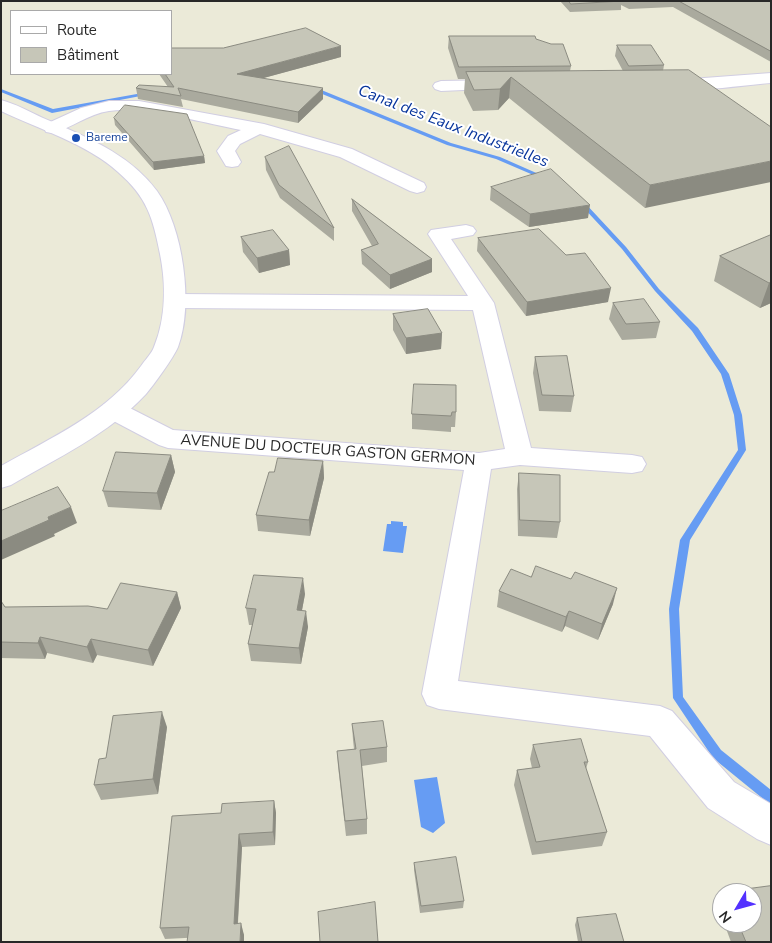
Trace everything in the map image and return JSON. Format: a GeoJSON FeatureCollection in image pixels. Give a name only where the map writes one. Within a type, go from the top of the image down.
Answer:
{"type":"FeatureCollection","features":[{"type":"Feature","properties":{"kind":"street"},"geometry":{"type":"LineString","coordinates":[[651,84],[701,84],[771,78]]}},
{"type":"Feature","properties":{"kind":"street"},"geometry":{"type":"LineString","coordinates":[[441,86],[521,85]]}},
{"type":"Feature","properties":{"kind":"street"},"geometry":{"type":"LineString","coordinates":[[1,105],[88,144],[124,167],[148,193],[163,221],[172,263],[176,301],[166,348],[138,388],[113,410],[82,432],[1,478]]}},
{"type":"Feature","properties":{"kind":"street"},"geometry":{"type":"LineString","coordinates":[[52,128],[87,111],[109,106],[132,106],[258,128],[346,153],[417,187]]}},
{"type":"Feature","properties":{"kind":"street"},"geometry":{"type":"LineString","coordinates":[[232,162],[226,151],[234,140],[258,128]]}},
{"type":"Feature","properties":{"kind":"street"},"geometry":{"type":"LineString","coordinates":[[466,231],[438,234],[483,303],[520,456]]}},
{"type":"Feature","properties":{"kind":"street"},"geometry":{"type":"LineString","coordinates":[[176,301],[483,303]]}},
{"type":"Feature","properties":{"kind":"street","name":"AVENUE DU DOCTEUR GASTON GERMON"},"geometry":{"type":"LineString","coordinates":[[113,410],[168,439],[479,462],[520,456],[632,464]]}},
{"type":"Feature","properties":{"kind":"street"},"geometry":{"type":"LineString","coordinates":[[479,462],[439,694],[660,722],[721,795],[771,826]]}},
{"type":"Feature","properties":{"kind":"water"},"geometry":{"type":"Polygon","coordinates":[[[391,521],[403,522],[403,526],[407,526],[403,553],[383,551],[387,524],[391,524],[391,521]]]}},
{"type":"Feature","properties":{"kind":"water"},"geometry":{"type":"Polygon","coordinates":[[[437,777],[445,823],[433,833],[421,827],[414,780],[437,777]]]}},
{"type":"Feature","properties":{"kind":"building"},"geometry":{"type":"Polygon","coordinates":[[[569,1],[622,1],[571,4],[569,1]]]}},
{"type":"Feature","properties":{"kind":"building"},"geometry":{"type":"Polygon","coordinates":[[[679,1],[771,1],[771,51],[679,1]]]}},
{"type":"Feature","properties":{"kind":"building"},"geometry":{"type":"Polygon","coordinates":[[[306,28],[341,46],[237,74],[323,88],[298,112],[178,88],[181,96],[136,88],[139,85],[174,87],[166,75],[172,75],[172,48],[223,48],[306,28]]]}},
{"type":"Feature","properties":{"kind":"building"},"geometry":{"type":"Polygon","coordinates":[[[449,36],[535,36],[536,39],[551,44],[563,44],[571,66],[459,67],[449,36]]]}},
{"type":"Feature","properties":{"kind":"building"},"geometry":{"type":"Polygon","coordinates":[[[617,45],[651,45],[664,65],[629,66],[617,45]]]}},
{"type":"Feature","properties":{"kind":"building"},"geometry":{"type":"Polygon","coordinates":[[[689,70],[771,127],[771,161],[650,185],[511,77],[500,89],[474,90],[466,72],[689,70]]]}},
{"type":"Feature","properties":{"kind":"building"},"geometry":{"type":"Polygon","coordinates":[[[125,105],[187,114],[204,156],[153,162],[114,118],[125,105]]]}},
{"type":"Feature","properties":{"kind":"building"},"geometry":{"type":"Polygon","coordinates":[[[289,146],[334,228],[279,185],[265,157],[289,146]]]}},
{"type":"Feature","properties":{"kind":"building"},"geometry":{"type":"Polygon","coordinates":[[[551,169],[590,205],[530,214],[491,187],[551,169]]]}},
{"type":"Feature","properties":{"kind":"building"},"geometry":{"type":"Polygon","coordinates":[[[352,199],[432,259],[390,275],[361,250],[378,244],[352,199]]]}},
{"type":"Feature","properties":{"kind":"building"},"geometry":{"type":"Polygon","coordinates":[[[539,229],[566,255],[585,253],[611,288],[527,302],[478,238],[539,229]]]}},
{"type":"Feature","properties":{"kind":"building"},"geometry":{"type":"Polygon","coordinates":[[[273,230],[289,250],[257,258],[241,237],[273,230]]]}},
{"type":"Feature","properties":{"kind":"building"},"geometry":{"type":"Polygon","coordinates":[[[771,235],[771,282],[769,283],[720,256],[771,235]]]}},
{"type":"Feature","properties":{"kind":"building"},"geometry":{"type":"Polygon","coordinates":[[[644,299],[660,322],[626,324],[613,303],[644,299]]]}},
{"type":"Feature","properties":{"kind":"building"},"geometry":{"type":"Polygon","coordinates":[[[428,309],[442,333],[406,338],[393,314],[428,309]]]}},
{"type":"Feature","properties":{"kind":"building"},"geometry":{"type":"Polygon","coordinates":[[[567,356],[574,396],[542,395],[535,357],[567,356]]]}},
{"type":"Feature","properties":{"kind":"building"},"geometry":{"type":"Polygon","coordinates":[[[414,384],[456,385],[456,412],[452,412],[451,416],[412,414],[414,384]]]}},
{"type":"Feature","properties":{"kind":"building"},"geometry":{"type":"Polygon","coordinates":[[[116,452],[171,455],[157,493],[103,491],[116,452]]]}},
{"type":"Feature","properties":{"kind":"building"},"geometry":{"type":"Polygon","coordinates":[[[278,458],[323,461],[309,520],[256,515],[269,472],[274,472],[278,458]]]}},
{"type":"Feature","properties":{"kind":"building"},"geometry":{"type":"Polygon","coordinates":[[[519,473],[560,475],[560,522],[520,520],[519,473]]]}},
{"type":"Feature","properties":{"kind":"building"},"geometry":{"type":"Polygon","coordinates":[[[58,487],[71,507],[48,517],[49,520],[1,541],[1,511],[58,487]]]}},
{"type":"Feature","properties":{"kind":"building"},"geometry":{"type":"Polygon","coordinates":[[[536,566],[571,579],[575,572],[617,588],[602,624],[569,611],[566,617],[499,591],[511,569],[531,577],[536,566]]]}},
{"type":"Feature","properties":{"kind":"building"},"geometry":{"type":"Polygon","coordinates":[[[254,575],[303,578],[297,610],[306,611],[299,648],[248,644],[256,609],[246,608],[254,575]]]}},
{"type":"Feature","properties":{"kind":"building"},"geometry":{"type":"Polygon","coordinates":[[[121,583],[177,592],[148,650],[91,639],[87,647],[40,637],[38,643],[1,642],[1,601],[5,607],[88,606],[107,609],[121,583]]]}},
{"type":"Feature","properties":{"kind":"building"},"geometry":{"type":"Polygon","coordinates":[[[162,712],[153,779],[94,785],[99,759],[106,758],[113,716],[162,712]]]}},
{"type":"Feature","properties":{"kind":"building"},"geometry":{"type":"Polygon","coordinates":[[[383,721],[387,747],[360,750],[367,819],[345,821],[337,751],[356,749],[352,724],[383,721]]]}},
{"type":"Feature","properties":{"kind":"building"},"geometry":{"type":"Polygon","coordinates":[[[581,739],[588,762],[584,762],[607,832],[536,842],[517,770],[540,767],[533,745],[581,739]]]}},
{"type":"Feature","properties":{"kind":"building"},"geometry":{"type":"Polygon","coordinates":[[[274,801],[273,832],[239,834],[234,924],[241,923],[240,942],[187,942],[189,927],[160,928],[172,816],[221,813],[222,804],[274,801]]]}},
{"type":"Feature","properties":{"kind":"building"},"geometry":{"type":"Polygon","coordinates":[[[456,857],[464,901],[421,906],[414,863],[456,857]]]}},
{"type":"Feature","properties":{"kind":"building"},"geometry":{"type":"Polygon","coordinates":[[[771,886],[771,942],[746,942],[742,933],[762,933],[762,887],[771,886]]]}},
{"type":"Feature","properties":{"kind":"building"},"geometry":{"type":"Polygon","coordinates":[[[375,902],[378,942],[320,942],[318,912],[375,902]]]}},
{"type":"Feature","properties":{"kind":"building"},"geometry":{"type":"Polygon","coordinates":[[[616,914],[624,942],[582,942],[577,918],[616,914]]]}},
{"type":"Feature","properties":{"kind":"waterway","name":"Canal des Eaux Industrielles"},"geometry":{"type":"LineString","coordinates":[[312,88],[449,144],[498,158],[547,179]]}},
{"type":"Feature","properties":{"kind":"waterway","name":"Canal des Eaux Industrielles"},"geometry":{"type":"LineString","coordinates":[[1,90],[52,111],[148,94]]}},
{"type":"Feature","properties":{"kind":"waterway","name":"Canal des Eaux Industrielles"},"geometry":{"type":"LineString","coordinates":[[582,203],[624,248],[657,290],[695,330],[725,374],[738,415],[742,450],[685,540],[674,609],[678,698],[717,754],[771,798]]}},
{"type":"Feature","properties":{"kind":"place","name":"Bareme"},"geometry":{"type":"Point","coordinates":[76,138]}}]}
